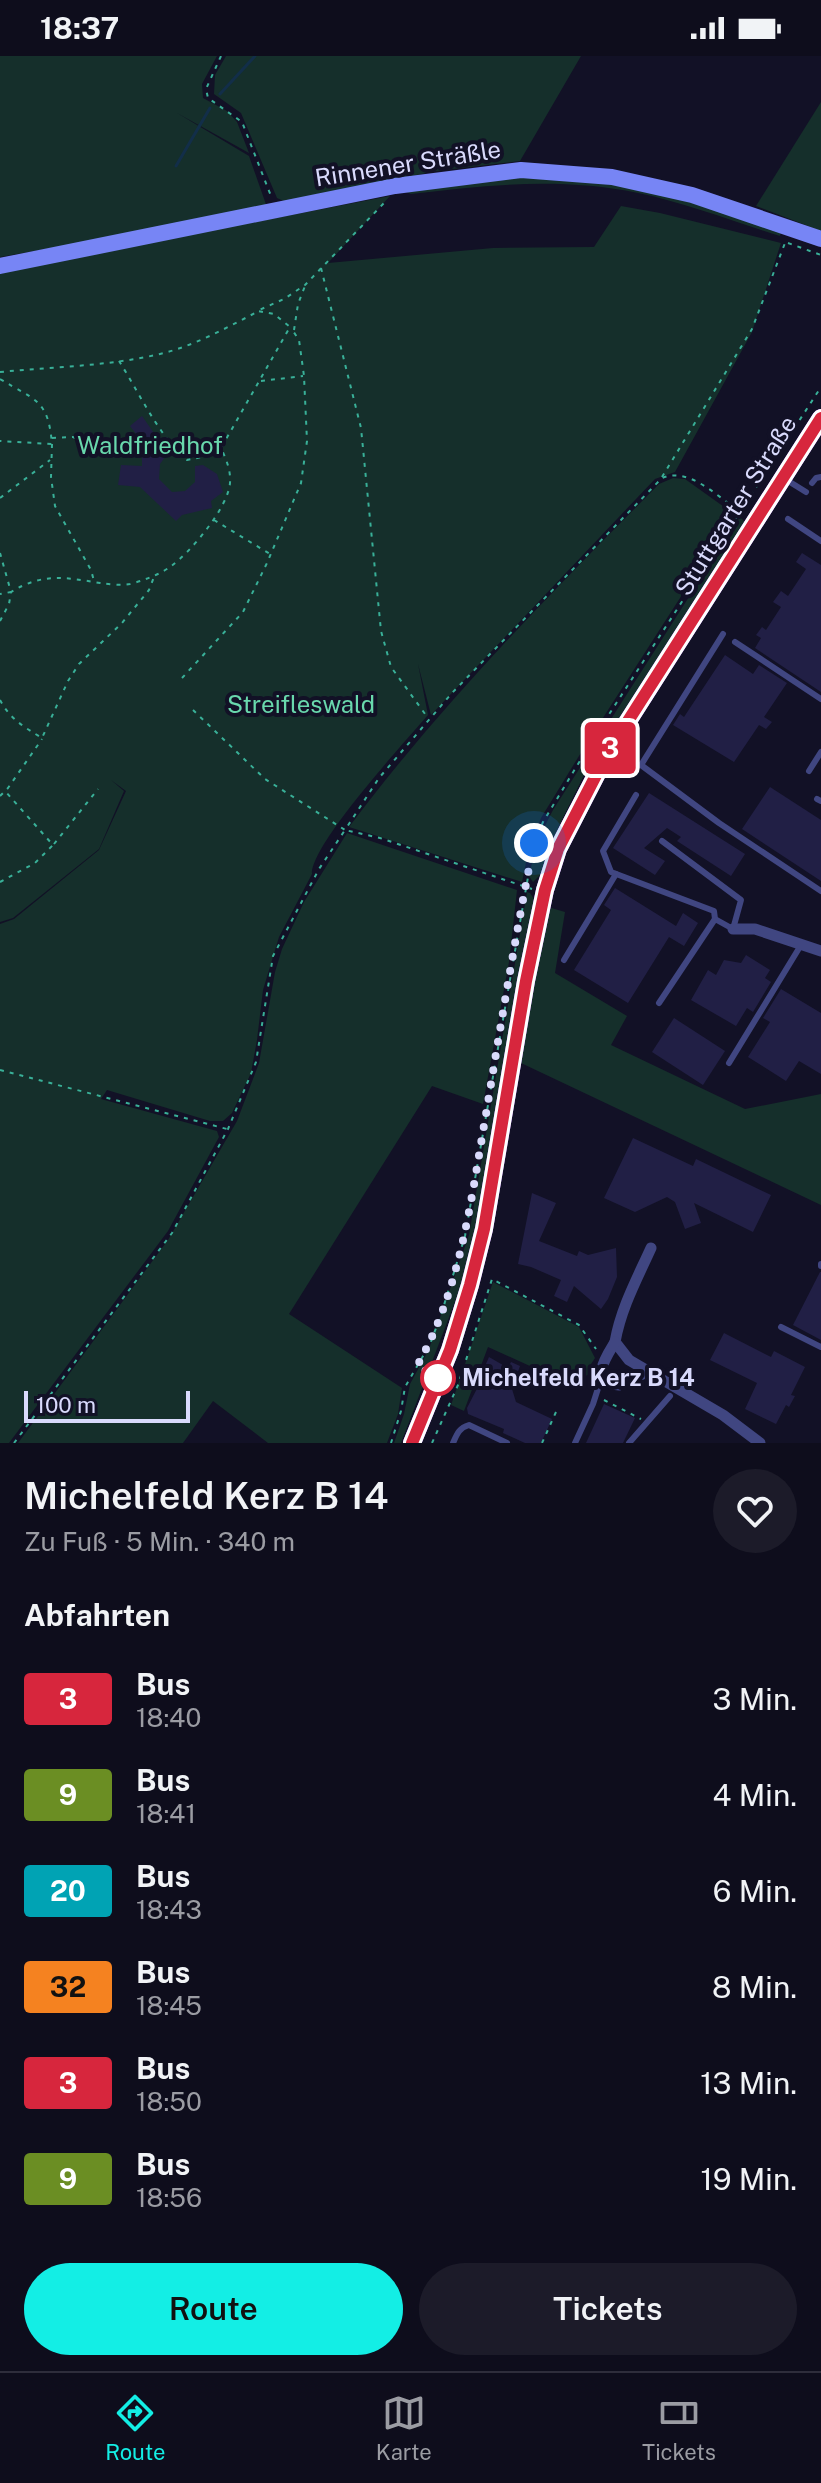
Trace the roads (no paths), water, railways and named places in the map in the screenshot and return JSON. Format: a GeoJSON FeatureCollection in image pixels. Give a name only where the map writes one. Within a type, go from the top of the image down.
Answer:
{"type":"FeatureCollection","features":[{"type":"Feature","properties":{"kind":"main road","name":"Stuttgarter Straße"},"geometry":{"type":"LineString","coordinates":[[412,1443],[450,1350],[481,1243],[526,981],[545,890],[558,849],[607,754],[821,418]]}},
{"type":"Feature","properties":{"kind":"street","name":"Rinnener Sträßle"},"geometry":{"type":"LineString","coordinates":[[0,266],[395,186],[521,170],[612,177],[692,195],[821,239]]}},
{"type":"Feature","properties":{"kind":"street"},"geometry":{"type":"LineString","coordinates":[[733,929],[755,929],[821,951]]}},
{"type":"Feature","properties":{"kind":"street"},"geometry":{"type":"LineString","coordinates":[[649,1371],[613,1386],[602,1376],[603,1361],[615,1342],[619,1320],[651,1248]]}},
{"type":"Feature","properties":{"kind":"street"},"geometry":{"type":"LineString","coordinates":[[615,1342],[629,1360],[723,1415],[760,1443]]}},
{"type":"Feature","properties":{"kind":"lane"},"geometry":{"type":"LineString","coordinates":[[812,483],[821,477]]}},
{"type":"Feature","properties":{"kind":"lane"},"geometry":{"type":"LineString","coordinates":[[783,478],[806,492]]}},
{"type":"Feature","properties":{"kind":"lane"},"geometry":{"type":"LineString","coordinates":[[788,519],[821,541]]}},
{"type":"Feature","properties":{"kind":"lane"},"geometry":{"type":"LineString","coordinates":[[723,634],[641,765],[719,823],[821,891]]}},
{"type":"Feature","properties":{"kind":"lane"},"geometry":{"type":"LineString","coordinates":[[735,642],[821,699]]}},
{"type":"Feature","properties":{"kind":"lane"},"geometry":{"type":"LineString","coordinates":[[809,771],[821,752]]}},
{"type":"Feature","properties":{"kind":"lane"},"geometry":{"type":"LineString","coordinates":[[636,795],[603,851],[611,872],[714,911],[715,919],[659,1003]]}},
{"type":"Feature","properties":{"kind":"lane"},"geometry":{"type":"LineString","coordinates":[[662,841],[741,900],[733,929],[715,919]]}},
{"type":"Feature","properties":{"kind":"lane"},"geometry":{"type":"LineString","coordinates":[[564,960],[616,874]]}},
{"type":"Feature","properties":{"kind":"lane"},"geometry":{"type":"LineString","coordinates":[[729,1063],[801,945]]}},
{"type":"Feature","properties":{"kind":"lane"},"geometry":{"type":"LineString","coordinates":[[781,1327],[821,1347]]}},
{"type":"Feature","properties":{"kind":"lane"},"geometry":{"type":"LineString","coordinates":[[575,1443],[602,1376]]}},
{"type":"Feature","properties":{"kind":"lane"},"geometry":{"type":"LineString","coordinates":[[629,1443],[670,1396]]}},
{"type":"Feature","properties":{"kind":"lane"},"geometry":{"type":"LineString","coordinates":[[453,1443],[456,1434],[469,1425],[507,1443]]}},
{"type":"Feature","properties":{"kind":"waterway"},"geometry":{"type":"LineString","coordinates":[[220,94],[255,56]]}},
{"type":"Feature","properties":{"kind":"waterway"},"geometry":{"type":"LineString","coordinates":[[176,166],[210,108]]}},
{"type":"Feature","properties":{"kind":"place","name":"Michelfeld Kerz B 14"},"geometry":{"type":"Point","coordinates":[438,1378]}},
{"type":"Feature","properties":{"kind":"park label","name":"Waldfriedhof"},"geometry":{"type":"Point","coordinates":[150,446]}},
{"type":"Feature","properties":{"kind":"park label","name":"Streifleswald"},"geometry":{"type":"Point","coordinates":[301,705]}}]}
